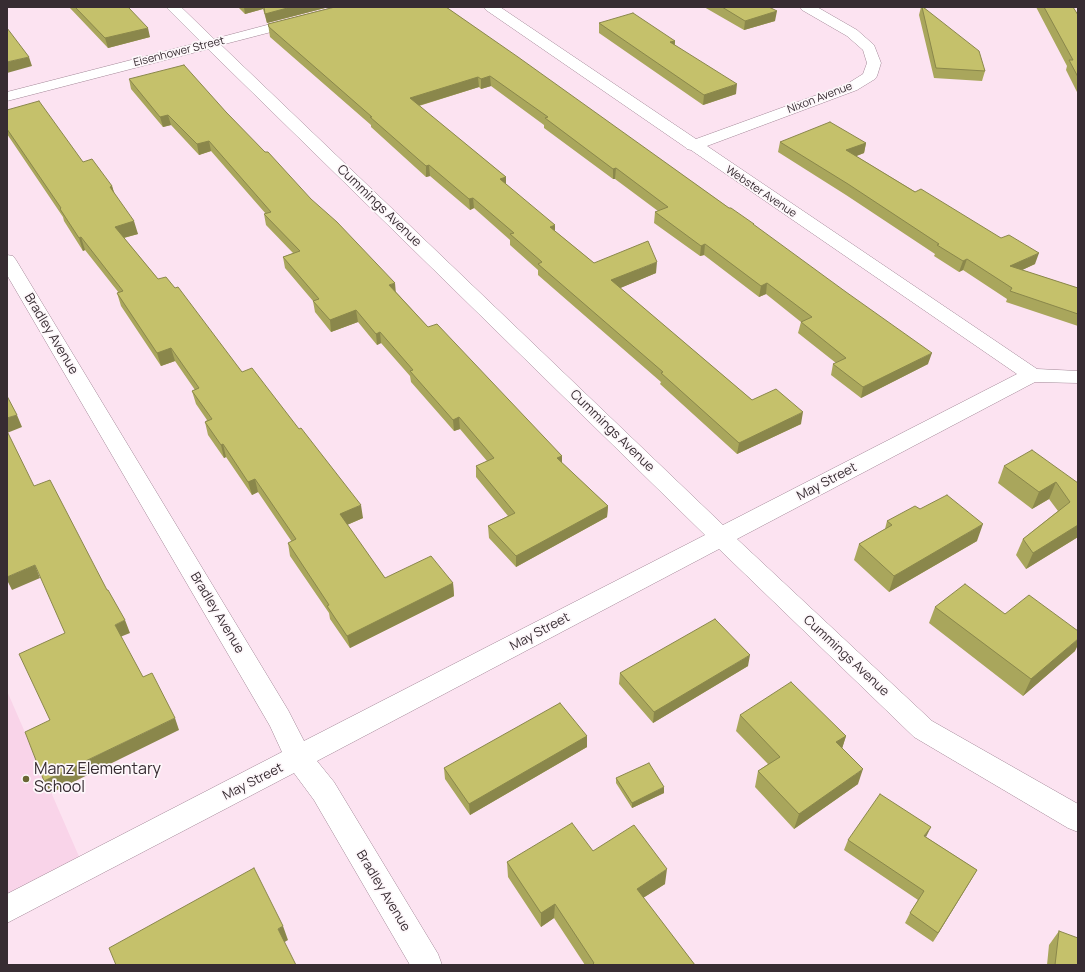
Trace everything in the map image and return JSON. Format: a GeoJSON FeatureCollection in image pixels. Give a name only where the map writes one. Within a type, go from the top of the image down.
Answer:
{"type":"FeatureCollection","features":[{"type":"Feature","properties":{"kind":"street","name":"Cummings Avenue"},"geometry":{"type":"LineString","coordinates":[[174,7],[721,537],[923,729],[1078,819]]}},
{"type":"Feature","properties":{"kind":"street","name":"Eisenhower Street"},"geometry":{"type":"LineString","coordinates":[[7,97],[351,7]]}},
{"type":"Feature","properties":{"kind":"street","name":"Webster Avenue"},"geometry":{"type":"LineString","coordinates":[[491,7],[1032,375]]}},
{"type":"Feature","properties":{"kind":"street","name":"Nixon Avenue"},"geometry":{"type":"LineString","coordinates":[[694,146],[852,87],[870,76],[874,63],[869,48],[852,33],[807,7]]}},
{"type":"Feature","properties":{"kind":"street","name":"Bradley Avenue"},"geometry":{"type":"LineString","coordinates":[[7,260],[279,718],[299,758],[324,791],[427,965]]}},
{"type":"Feature","properties":{"kind":"street","name":"May Street"},"geometry":{"type":"LineString","coordinates":[[7,909],[1032,375]]}},
{"type":"Feature","properties":{"kind":"street"},"geometry":{"type":"LineString","coordinates":[[1032,375],[1078,377]]}},
{"type":"Feature","properties":{"kind":"shaded area","name":"Manz Elementary School"},"geometry":{"type":"Polygon","coordinates":[[[7,691],[84,868],[7,909],[7,691]]]}},
{"type":"Feature","properties":{"kind":"building"},"geometry":{"type":"Polygon","coordinates":[[[75,7],[128,7],[148,28],[105,38],[75,7]]]}},
{"type":"Feature","properties":{"kind":"building"},"geometry":{"type":"Polygon","coordinates":[[[264,7],[291,7],[265,14],[264,7]]]}},
{"type":"Feature","properties":{"kind":"building"},"geometry":{"type":"Polygon","coordinates":[[[335,7],[446,7],[729,208],[754,224],[932,353],[863,387],[833,364],[846,358],[801,322],[812,317],[767,283],[761,286],[705,244],[701,246],[655,212],[668,207],[616,168],[613,169],[545,118],[548,117],[490,76],[481,79],[478,77],[410,98],[506,177],[500,179],[555,225],[550,227],[594,263],[648,241],[657,262],[611,280],[752,400],[776,389],[803,412],[739,443],[661,373],[663,372],[538,264],[542,262],[510,234],[514,233],[473,198],[469,199],[429,165],[426,166],[269,27],[268,24],[335,7]]]}},
{"type":"Feature","properties":{"kind":"building"},"geometry":{"type":"Polygon","coordinates":[[[722,7],[769,7],[777,11],[745,21],[722,7]]]}},
{"type":"Feature","properties":{"kind":"building"},"geometry":{"type":"Polygon","coordinates":[[[922,7],[979,51],[985,71],[936,68],[922,7]]]}},
{"type":"Feature","properties":{"kind":"building"},"geometry":{"type":"Polygon","coordinates":[[[1044,7],[1073,7],[1078,15],[1078,77],[1069,60],[1073,60],[1044,7]]]}},
{"type":"Feature","properties":{"kind":"building"},"geometry":{"type":"Polygon","coordinates":[[[633,13],[675,41],[670,42],[737,84],[704,95],[599,23],[633,13]]]}},
{"type":"Feature","properties":{"kind":"building"},"geometry":{"type":"Polygon","coordinates":[[[7,28],[29,57],[7,62],[7,28]]]}},
{"type":"Feature","properties":{"kind":"building"},"geometry":{"type":"Polygon","coordinates":[[[184,65],[226,112],[265,152],[268,152],[311,199],[337,222],[395,283],[389,285],[428,327],[437,324],[562,456],[557,458],[608,506],[516,556],[488,526],[515,513],[476,466],[494,458],[459,417],[453,420],[410,371],[413,370],[380,332],[376,334],[356,310],[330,320],[313,301],[319,299],[283,257],[300,251],[264,214],[271,212],[209,141],[197,144],[168,115],[160,117],[129,79],[184,65]]]}},
{"type":"Feature","properties":{"kind":"building"},"geometry":{"type":"Polygon","coordinates":[[[39,101],[83,162],[92,159],[112,186],[110,187],[134,221],[115,227],[158,279],[166,277],[175,288],[178,287],[242,372],[252,368],[361,505],[340,514],[385,578],[431,556],[453,583],[347,636],[327,606],[329,605],[288,543],[296,539],[255,479],[248,482],[223,444],[221,445],[205,422],[212,419],[192,391],[199,388],[171,348],[157,353],[117,293],[123,291],[81,237],[79,238],[60,209],[61,208],[7,129],[7,110],[39,101]]]}},
{"type":"Feature","properties":{"kind":"building"},"geometry":{"type":"Polygon","coordinates":[[[830,122],[866,143],[846,150],[915,192],[921,189],[1001,238],[1009,235],[1039,253],[1010,266],[1078,288],[1078,314],[1010,291],[1012,288],[967,259],[963,261],[937,245],[939,244],[848,184],[780,142],[830,122]]]}},
{"type":"Feature","properties":{"kind":"building"},"geometry":{"type":"Polygon","coordinates":[[[7,396],[17,415],[7,418],[7,396]]]}},
{"type":"Feature","properties":{"kind":"building"},"geometry":{"type":"Polygon","coordinates":[[[7,431],[34,486],[50,480],[107,590],[125,620],[115,625],[143,677],[152,673],[175,718],[44,781],[25,732],[50,720],[19,654],[65,633],[35,565],[7,577],[7,431]]]}},
{"type":"Feature","properties":{"kind":"building"},"geometry":{"type":"Polygon","coordinates":[[[1032,450],[1078,483],[1078,525],[1033,553],[1023,539],[1070,502],[1056,482],[1039,492],[1004,466],[1032,450]]]}},
{"type":"Feature","properties":{"kind":"building"},"geometry":{"type":"Polygon","coordinates":[[[947,495],[983,524],[894,576],[859,544],[892,525],[887,521],[915,506],[920,509],[947,495]]]}},
{"type":"Feature","properties":{"kind":"building"},"geometry":{"type":"Polygon","coordinates":[[[965,584],[1005,614],[1029,595],[1078,631],[1078,639],[1031,679],[935,607],[965,584]]]}},
{"type":"Feature","properties":{"kind":"building"},"geometry":{"type":"Polygon","coordinates":[[[715,619],[750,655],[654,712],[620,673],[715,619]]]}},
{"type":"Feature","properties":{"kind":"building"},"geometry":{"type":"Polygon","coordinates":[[[791,682],[846,736],[836,742],[863,769],[799,814],[758,771],[780,757],[740,715],[791,682]]]}},
{"type":"Feature","properties":{"kind":"building"},"geometry":{"type":"Polygon","coordinates":[[[560,703],[587,736],[469,804],[444,768],[560,703]]]}},
{"type":"Feature","properties":{"kind":"building"},"geometry":{"type":"Polygon","coordinates":[[[649,763],[664,787],[632,803],[616,778],[649,763]]]}},
{"type":"Feature","properties":{"kind":"building"},"geometry":{"type":"Polygon","coordinates":[[[880,794],[931,827],[924,836],[977,870],[938,933],[910,913],[924,891],[848,840],[880,794]]]}},
{"type":"Feature","properties":{"kind":"building"},"geometry":{"type":"Polygon","coordinates":[[[572,823],[593,851],[634,825],[667,869],[637,889],[695,965],[592,965],[594,963],[555,904],[541,913],[507,862],[572,823]]]}},
{"type":"Feature","properties":{"kind":"building"},"geometry":{"type":"Polygon","coordinates":[[[254,868],[283,926],[278,929],[296,965],[116,965],[109,948],[254,868]]]}},
{"type":"Feature","properties":{"kind":"building"},"geometry":{"type":"Polygon","coordinates":[[[1059,931],[1078,938],[1078,965],[1055,965],[1059,931]]]}},
{"type":"Feature","properties":{"kind":"place","name":"Manz Elementary School"},"geometry":{"type":"Point","coordinates":[26,779]}}]}
